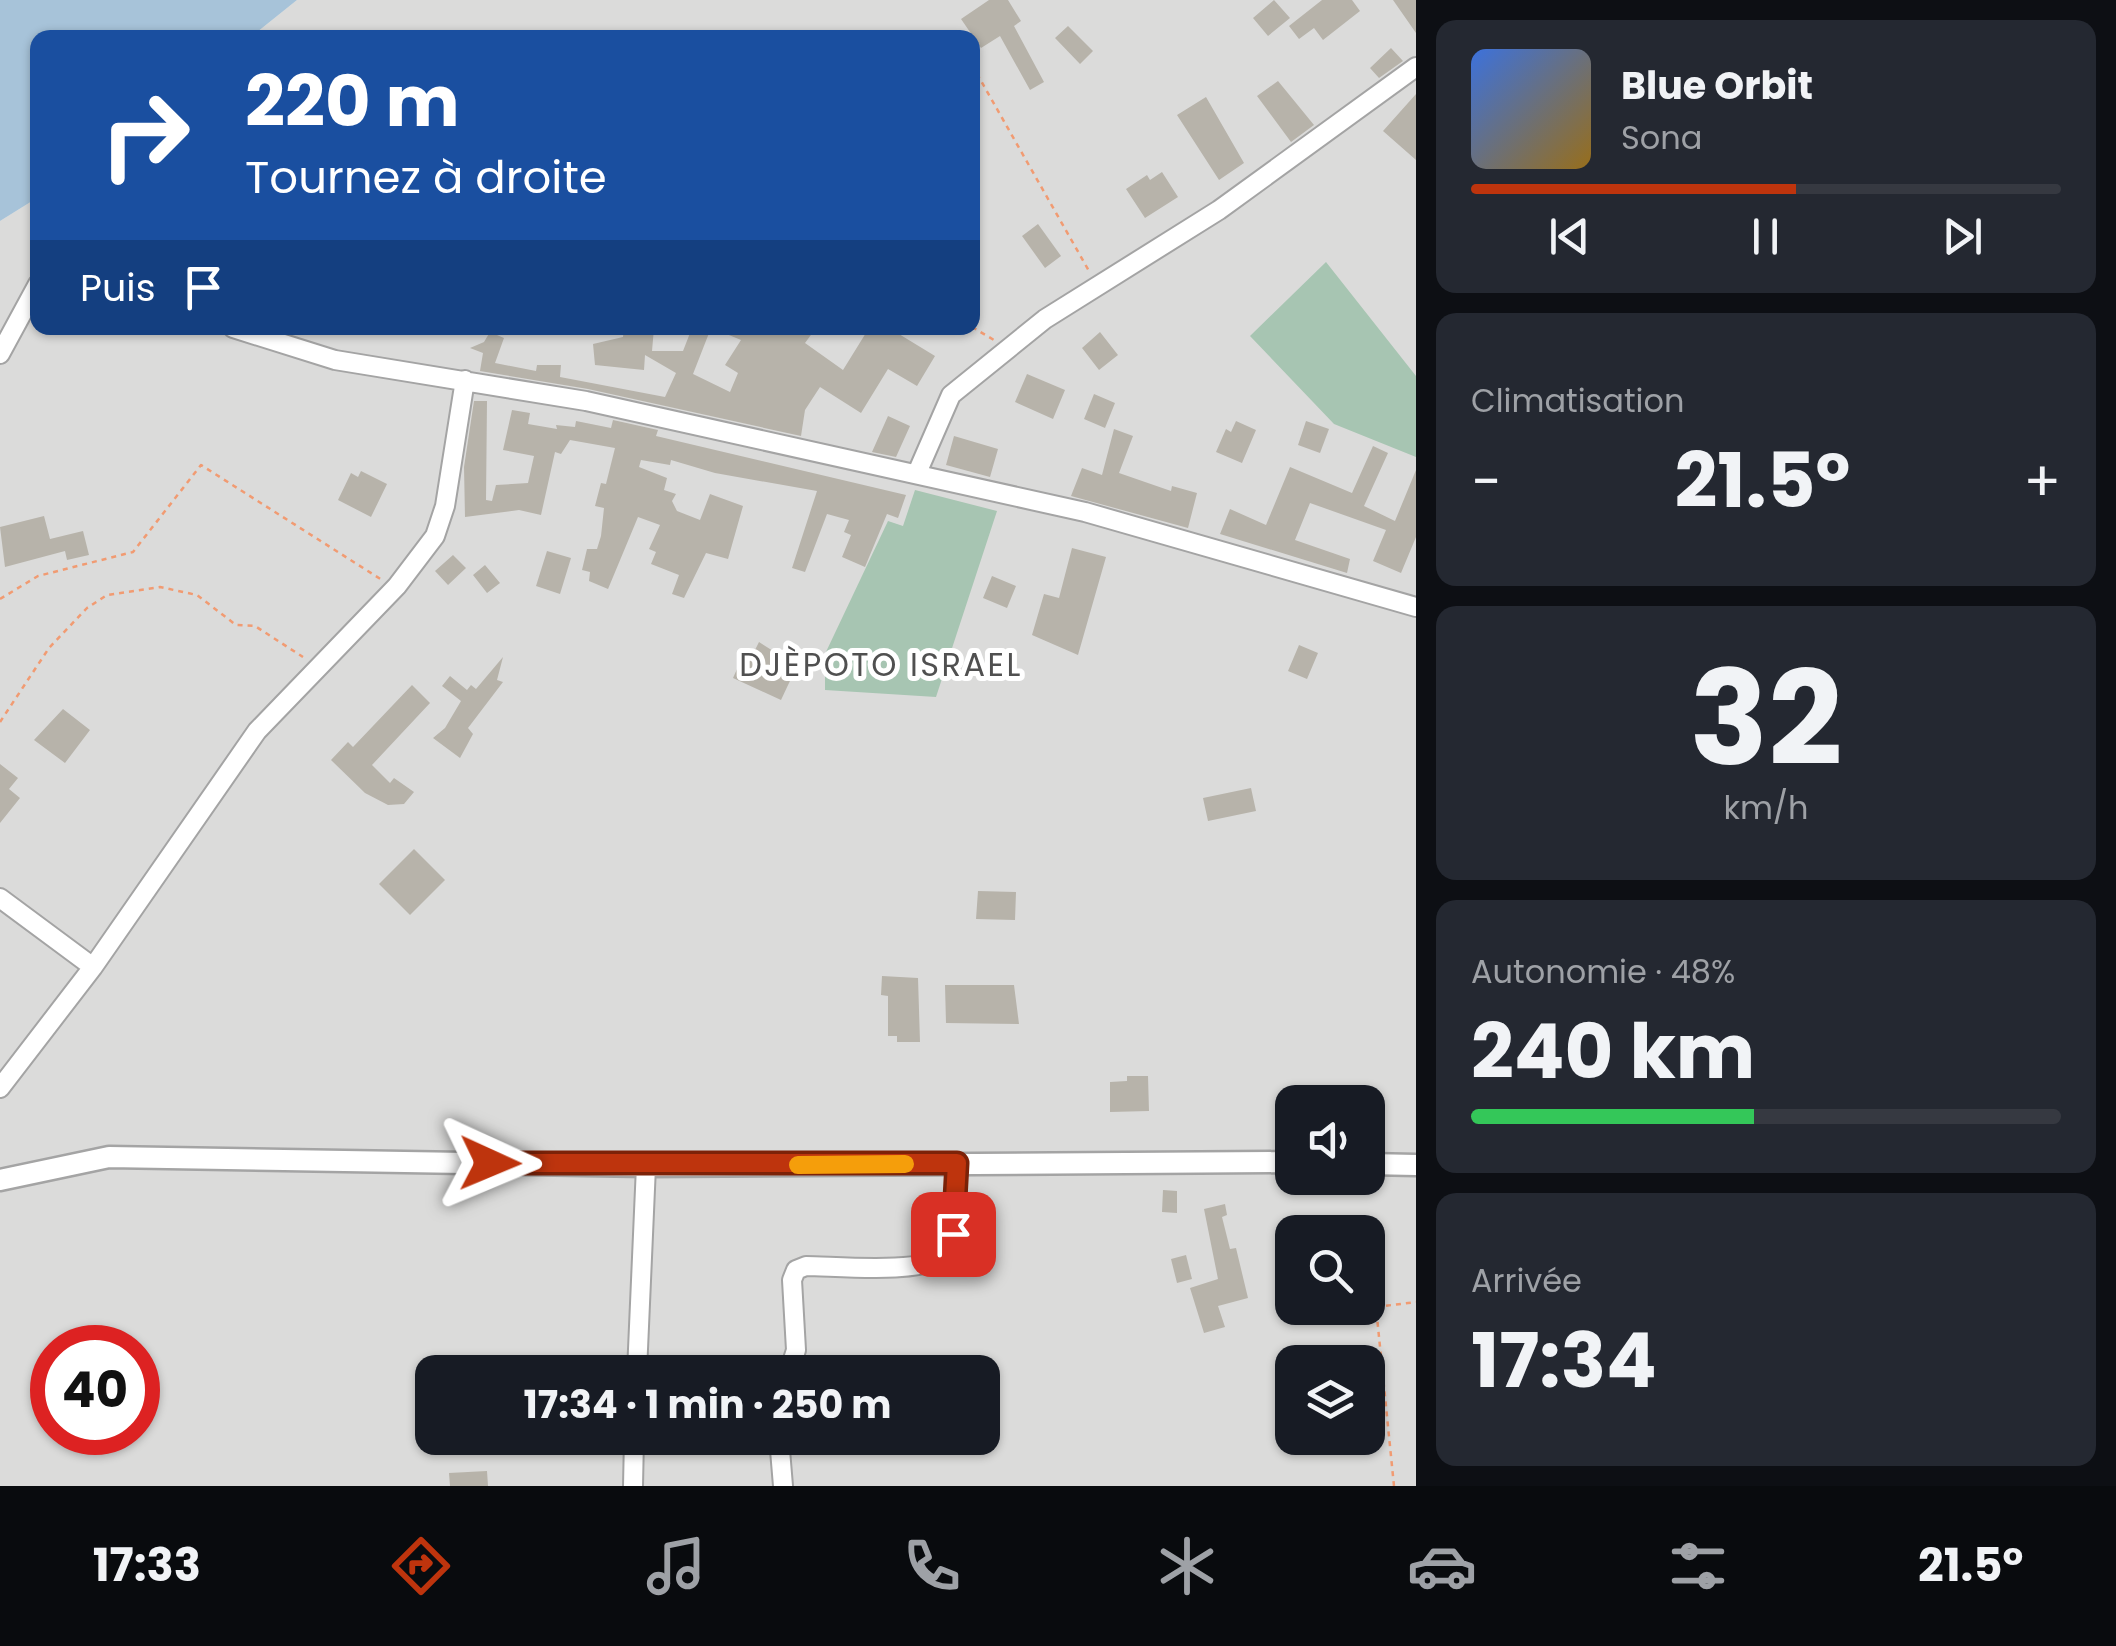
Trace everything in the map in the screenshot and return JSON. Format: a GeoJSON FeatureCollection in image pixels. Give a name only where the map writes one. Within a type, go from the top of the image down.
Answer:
{"type":"FeatureCollection","features":[{"type":"Feature","properties":{"kind":"street"},"geometry":{"type":"LineString","coordinates":[[917,473],[951,395],[1097,286],[1298,156],[1416,66]]}},
{"type":"Feature","properties":{"kind":"street"},"geometry":{"type":"LineString","coordinates":[[0,354],[30,299]]}},
{"type":"Feature","properties":{"kind":"street"},"geometry":{"type":"LineString","coordinates":[[256,335],[336,360],[586,401],[1085,512],[1416,607]]}},
{"type":"Feature","properties":{"kind":"street"},"geometry":{"type":"LineString","coordinates":[[0,1088],[93,967],[257,731],[397,586],[435,536],[445,506],[465,380]]}},
{"type":"Feature","properties":{"kind":"street"},"geometry":{"type":"LineString","coordinates":[[0,898],[93,967]]}},
{"type":"Feature","properties":{"kind":"street"},"geometry":{"type":"LineString","coordinates":[[0,1180],[109,1157],[646,1166],[1275,1162]]}},
{"type":"Feature","properties":{"kind":"street"},"geometry":{"type":"LineString","coordinates":[[794,1355],[792,1297],[796,1270],[926,1266],[944,1254],[953,1234],[957,1163]]}},
{"type":"Feature","properties":{"kind":"street"},"geometry":{"type":"LineString","coordinates":[[1385,1164],[1416,1165]]}},
{"type":"Feature","properties":{"kind":"street"},"geometry":{"type":"LineString","coordinates":[[638,1355],[646,1166]]}},
{"type":"Feature","properties":{"kind":"street"},"geometry":{"type":"LineString","coordinates":[[633,1486],[634,1455]]}},
{"type":"Feature","properties":{"kind":"street"},"geometry":{"type":"LineString","coordinates":[[780,1455],[783,1486]]}},
{"type":"Feature","properties":{"kind":"path"},"geometry":{"type":"LineString","coordinates":[[980,79],[1097,286]]}},
{"type":"Feature","properties":{"kind":"path"},"geometry":{"type":"LineString","coordinates":[[980,331],[1008,349]]}},
{"type":"Feature","properties":{"kind":"path"},"geometry":{"type":"LineString","coordinates":[[0,599],[38,576],[133,552],[201,465],[247,490],[289,525],[397,586]]}},
{"type":"Feature","properties":{"kind":"path"},"geometry":{"type":"LineString","coordinates":[[0,722],[48,648],[87,608],[107,595],[160,587],[197,595],[236,625],[254,626],[288,650],[318,664]]}},
{"type":"Feature","properties":{"kind":"path"},"geometry":{"type":"LineString","coordinates":[[1394,1486],[1376,1308],[1416,1302]]}},
{"type":"Feature","properties":{"kind":"shaded area"},"geometry":{"type":"Polygon","coordinates":[[[297,0],[1416,0],[1416,1486],[0,1486],[0,221],[30,202],[30,335],[980,335],[980,30],[260,30],[297,0]]]}},
{"type":"Feature","properties":{"kind":"green space"},"geometry":{"type":"Polygon","coordinates":[[[1326,262],[1416,376],[1416,457],[1334,424],[1250,336],[1326,262]]]}},
{"type":"Feature","properties":{"kind":"green space"},"geometry":{"type":"Polygon","coordinates":[[[915,490],[997,511],[936,697],[825,690],[825,654],[888,521],[903,526],[915,490]]]}},
{"type":"Feature","properties":{"kind":"water"},"geometry":{"type":"Polygon","coordinates":[[[0,0],[297,0],[260,30],[30,30],[30,202],[0,221],[0,0]]]}},
{"type":"Feature","properties":{"kind":"building"},"geometry":{"type":"Polygon","coordinates":[[[989,0],[1008,0],[1021,21],[1014,26],[1044,82],[1030,90],[1000,36],[981,48],[980,30],[969,30],[961,19],[989,0]]]}},
{"type":"Feature","properties":{"kind":"building"},"geometry":{"type":"Polygon","coordinates":[[[1274,0],[1290,18],[1268,36],[1253,18],[1274,0]]]}},
{"type":"Feature","properties":{"kind":"building"},"geometry":{"type":"Polygon","coordinates":[[[1322,0],[1352,0],[1360,11],[1323,40],[1314,28],[1299,39],[1289,26],[1322,0]]]}},
{"type":"Feature","properties":{"kind":"building"},"geometry":{"type":"Polygon","coordinates":[[[1393,0],[1416,0],[1416,33],[1393,0]]]}},
{"type":"Feature","properties":{"kind":"building"},"geometry":{"type":"Polygon","coordinates":[[[1068,26],[1093,51],[1080,64],[1055,38],[1068,26]]]}},
{"type":"Feature","properties":{"kind":"building"},"geometry":{"type":"Polygon","coordinates":[[[1391,48],[1403,61],[1379,78],[1370,68],[1391,48]]]}},
{"type":"Feature","properties":{"kind":"building"},"geometry":{"type":"Polygon","coordinates":[[[1278,81],[1314,125],[1291,142],[1257,96],[1278,81]]]}},
{"type":"Feature","properties":{"kind":"building"},"geometry":{"type":"Polygon","coordinates":[[[1416,94],[1416,160],[1383,131],[1416,94]]]}},
{"type":"Feature","properties":{"kind":"building"},"geometry":{"type":"Polygon","coordinates":[[[1206,97],[1244,163],[1219,180],[1177,115],[1206,97]]]}},
{"type":"Feature","properties":{"kind":"building"},"geometry":{"type":"Polygon","coordinates":[[[1162,172],[1178,197],[1145,218],[1126,189],[1147,175],[1150,180],[1162,172]]]}},
{"type":"Feature","properties":{"kind":"building"},"geometry":{"type":"Polygon","coordinates":[[[1038,224],[1061,256],[1045,268],[1022,236],[1038,224]]]}},
{"type":"Feature","properties":{"kind":"building"},"geometry":{"type":"Polygon","coordinates":[[[1100,332],[1118,355],[1099,370],[1082,348],[1100,332]]]}},
{"type":"Feature","properties":{"kind":"building"},"geometry":{"type":"Polygon","coordinates":[[[488,335],[497,335],[504,338],[495,363],[536,371],[537,365],[561,365],[560,377],[665,397],[676,373],[645,355],[644,370],[595,365],[593,344],[653,335],[652,351],[683,351],[689,335],[708,335],[693,374],[730,392],[738,373],[725,365],[741,340],[729,335],[811,335],[805,343],[843,370],[865,335],[901,335],[935,356],[917,386],[888,369],[861,413],[820,387],[805,410],[801,436],[588,389],[480,371],[483,353],[470,348],[484,342],[488,335]]]}},
{"type":"Feature","properties":{"kind":"building"},"geometry":{"type":"Polygon","coordinates":[[[1027,374],[1065,390],[1053,419],[1015,402],[1027,374]]]}},
{"type":"Feature","properties":{"kind":"building"},"geometry":{"type":"Polygon","coordinates":[[[1094,394],[1115,403],[1105,428],[1084,419],[1094,394]]]}},
{"type":"Feature","properties":{"kind":"building"},"geometry":{"type":"Polygon","coordinates":[[[474,401],[487,401],[486,500],[492,501],[496,485],[528,483],[534,456],[503,450],[512,410],[530,413],[528,424],[557,429],[556,425],[575,427],[576,421],[611,428],[613,420],[658,430],[656,436],[906,495],[898,518],[887,514],[865,567],[842,557],[851,535],[844,532],[849,520],[827,514],[805,572],[792,568],[817,491],[715,473],[671,460],[670,465],[641,460],[639,467],[667,478],[664,490],[676,494],[672,501],[677,511],[700,520],[710,494],[743,506],[728,559],[706,553],[684,598],[672,594],[679,575],[651,564],[656,552],[649,549],[660,525],[638,517],[608,589],[589,581],[590,572],[582,570],[587,549],[597,549],[601,536],[604,508],[595,506],[601,483],[606,484],[615,448],[570,440],[561,454],[555,452],[541,515],[519,510],[465,517],[464,467],[474,401]]]}},
{"type":"Feature","properties":{"kind":"building"},"geometry":{"type":"Polygon","coordinates":[[[888,416],[910,426],[896,457],[872,452],[888,416]]]}},
{"type":"Feature","properties":{"kind":"building"},"geometry":{"type":"Polygon","coordinates":[[[1236,421],[1256,430],[1242,463],[1216,452],[1226,429],[1231,432],[1236,421]]]}},
{"type":"Feature","properties":{"kind":"building"},"geometry":{"type":"Polygon","coordinates":[[[1306,421],[1329,429],[1320,453],[1298,445],[1306,421]]]}},
{"type":"Feature","properties":{"kind":"building"},"geometry":{"type":"Polygon","coordinates":[[[1114,429],[1133,436],[1119,473],[1171,491],[1172,486],[1197,493],[1188,528],[1071,496],[1082,468],[1102,475],[1114,429]]]}},
{"type":"Feature","properties":{"kind":"building"},"geometry":{"type":"Polygon","coordinates":[[[954,436],[998,449],[990,477],[946,465],[954,436]]]}},
{"type":"Feature","properties":{"kind":"building"},"geometry":{"type":"Polygon","coordinates":[[[1373,446],[1388,453],[1364,506],[1395,521],[1416,470],[1416,537],[1401,573],[1373,561],[1386,530],[1310,503],[1295,540],[1350,559],[1347,573],[1220,534],[1230,509],[1266,525],[1290,467],[1352,493],[1373,446]]]}},
{"type":"Feature","properties":{"kind":"building"},"geometry":{"type":"Polygon","coordinates":[[[361,471],[387,484],[371,517],[338,500],[351,473],[358,477],[361,471]]]}},
{"type":"Feature","properties":{"kind":"building"},"geometry":{"type":"Polygon","coordinates":[[[44,516],[50,539],[83,531],[89,555],[67,560],[65,551],[5,567],[0,527],[44,516]]]}},
{"type":"Feature","properties":{"kind":"building"},"geometry":{"type":"Polygon","coordinates":[[[1072,548],[1106,557],[1078,655],[1032,635],[1044,594],[1059,598],[1072,548]]]}},
{"type":"Feature","properties":{"kind":"building"},"geometry":{"type":"Polygon","coordinates":[[[547,551],[571,558],[560,594],[536,586],[547,551]]]}},
{"type":"Feature","properties":{"kind":"building"},"geometry":{"type":"Polygon","coordinates":[[[453,555],[466,568],[448,585],[435,571],[453,555]]]}},
{"type":"Feature","properties":{"kind":"building"},"geometry":{"type":"Polygon","coordinates":[[[485,565],[500,583],[487,593],[473,575],[485,565]]]}},
{"type":"Feature","properties":{"kind":"building"},"geometry":{"type":"Polygon","coordinates":[[[992,576],[1016,586],[1007,608],[983,598],[992,576]]]}},
{"type":"Feature","properties":{"kind":"building"},"geometry":{"type":"Polygon","coordinates":[[[759,642],[797,666],[781,700],[733,678],[742,658],[749,662],[759,642]]]}},
{"type":"Feature","properties":{"kind":"building"},"geometry":{"type":"Polygon","coordinates":[[[1299,645],[1318,653],[1307,679],[1288,671],[1299,645]]]}},
{"type":"Feature","properties":{"kind":"building"},"geometry":{"type":"Polygon","coordinates":[[[503,657],[497,680],[503,682],[468,728],[473,734],[460,758],[433,738],[445,728],[461,701],[442,686],[450,676],[467,690],[471,685],[476,689],[503,657]]]}},
{"type":"Feature","properties":{"kind":"building"},"geometry":{"type":"Polygon","coordinates":[[[412,685],[430,703],[372,765],[390,783],[394,778],[414,792],[404,804],[388,805],[365,793],[331,760],[348,742],[353,747],[412,685]]]}},
{"type":"Feature","properties":{"kind":"building"},"geometry":{"type":"Polygon","coordinates":[[[63,709],[90,730],[65,763],[34,740],[63,709]]]}},
{"type":"Feature","properties":{"kind":"building"},"geometry":{"type":"Polygon","coordinates":[[[0,764],[18,778],[9,789],[20,798],[0,823],[0,764]]]}},
{"type":"Feature","properties":{"kind":"building"},"geometry":{"type":"Polygon","coordinates":[[[1251,788],[1256,811],[1208,821],[1203,798],[1251,788]]]}},
{"type":"Feature","properties":{"kind":"building"},"geometry":{"type":"Polygon","coordinates":[[[414,849],[445,880],[410,915],[379,884],[414,849]]]}},
{"type":"Feature","properties":{"kind":"building"},"geometry":{"type":"Polygon","coordinates":[[[978,891],[1016,892],[1015,920],[976,919],[978,891]]]}},
{"type":"Feature","properties":{"kind":"building"},"geometry":{"type":"Polygon","coordinates":[[[882,976],[918,978],[920,1042],[897,1042],[897,1036],[888,1036],[888,996],[881,995],[882,976]]]}},
{"type":"Feature","properties":{"kind":"building"},"geometry":{"type":"Polygon","coordinates":[[[945,985],[1014,985],[1019,1024],[946,1023],[945,985]]]}},
{"type":"Feature","properties":{"kind":"building"},"geometry":{"type":"Polygon","coordinates":[[[1127,1076],[1148,1076],[1149,1111],[1110,1112],[1110,1082],[1127,1081],[1127,1076]]]}},
{"type":"Feature","properties":{"kind":"building"},"geometry":{"type":"Polygon","coordinates":[[[1163,1190],[1177,1191],[1177,1213],[1162,1212],[1163,1190]]]}},
{"type":"Feature","properties":{"kind":"building"},"geometry":{"type":"Polygon","coordinates":[[[1225,1204],[1227,1215],[1222,1217],[1230,1249],[1236,1248],[1248,1298],[1218,1306],[1225,1327],[1204,1333],[1190,1288],[1218,1279],[1204,1209],[1225,1204]]]}},
{"type":"Feature","properties":{"kind":"building"},"geometry":{"type":"Polygon","coordinates":[[[1186,1255],[1192,1279],[1177,1283],[1171,1259],[1186,1255]]]}},
{"type":"Feature","properties":{"kind":"building"},"geometry":{"type":"Polygon","coordinates":[[[487,1471],[488,1486],[450,1486],[449,1473],[487,1471]]]}},
{"type":"Feature","properties":{"kind":"slow traffic"},"geometry":{"type":"LineString","coordinates":[[798,1165],[905,1164]]}},
{"type":"Feature","properties":{"kind":"district","name":"DJÈPOTO ISRAEL"},"geometry":{"type":"Point","coordinates":[881,664]}},
{"type":"Feature","properties":{"kind":"route"},"geometry":{"type":"LineString","coordinates":[[490,1163],[957,1163],[953,1234]]}}]}
